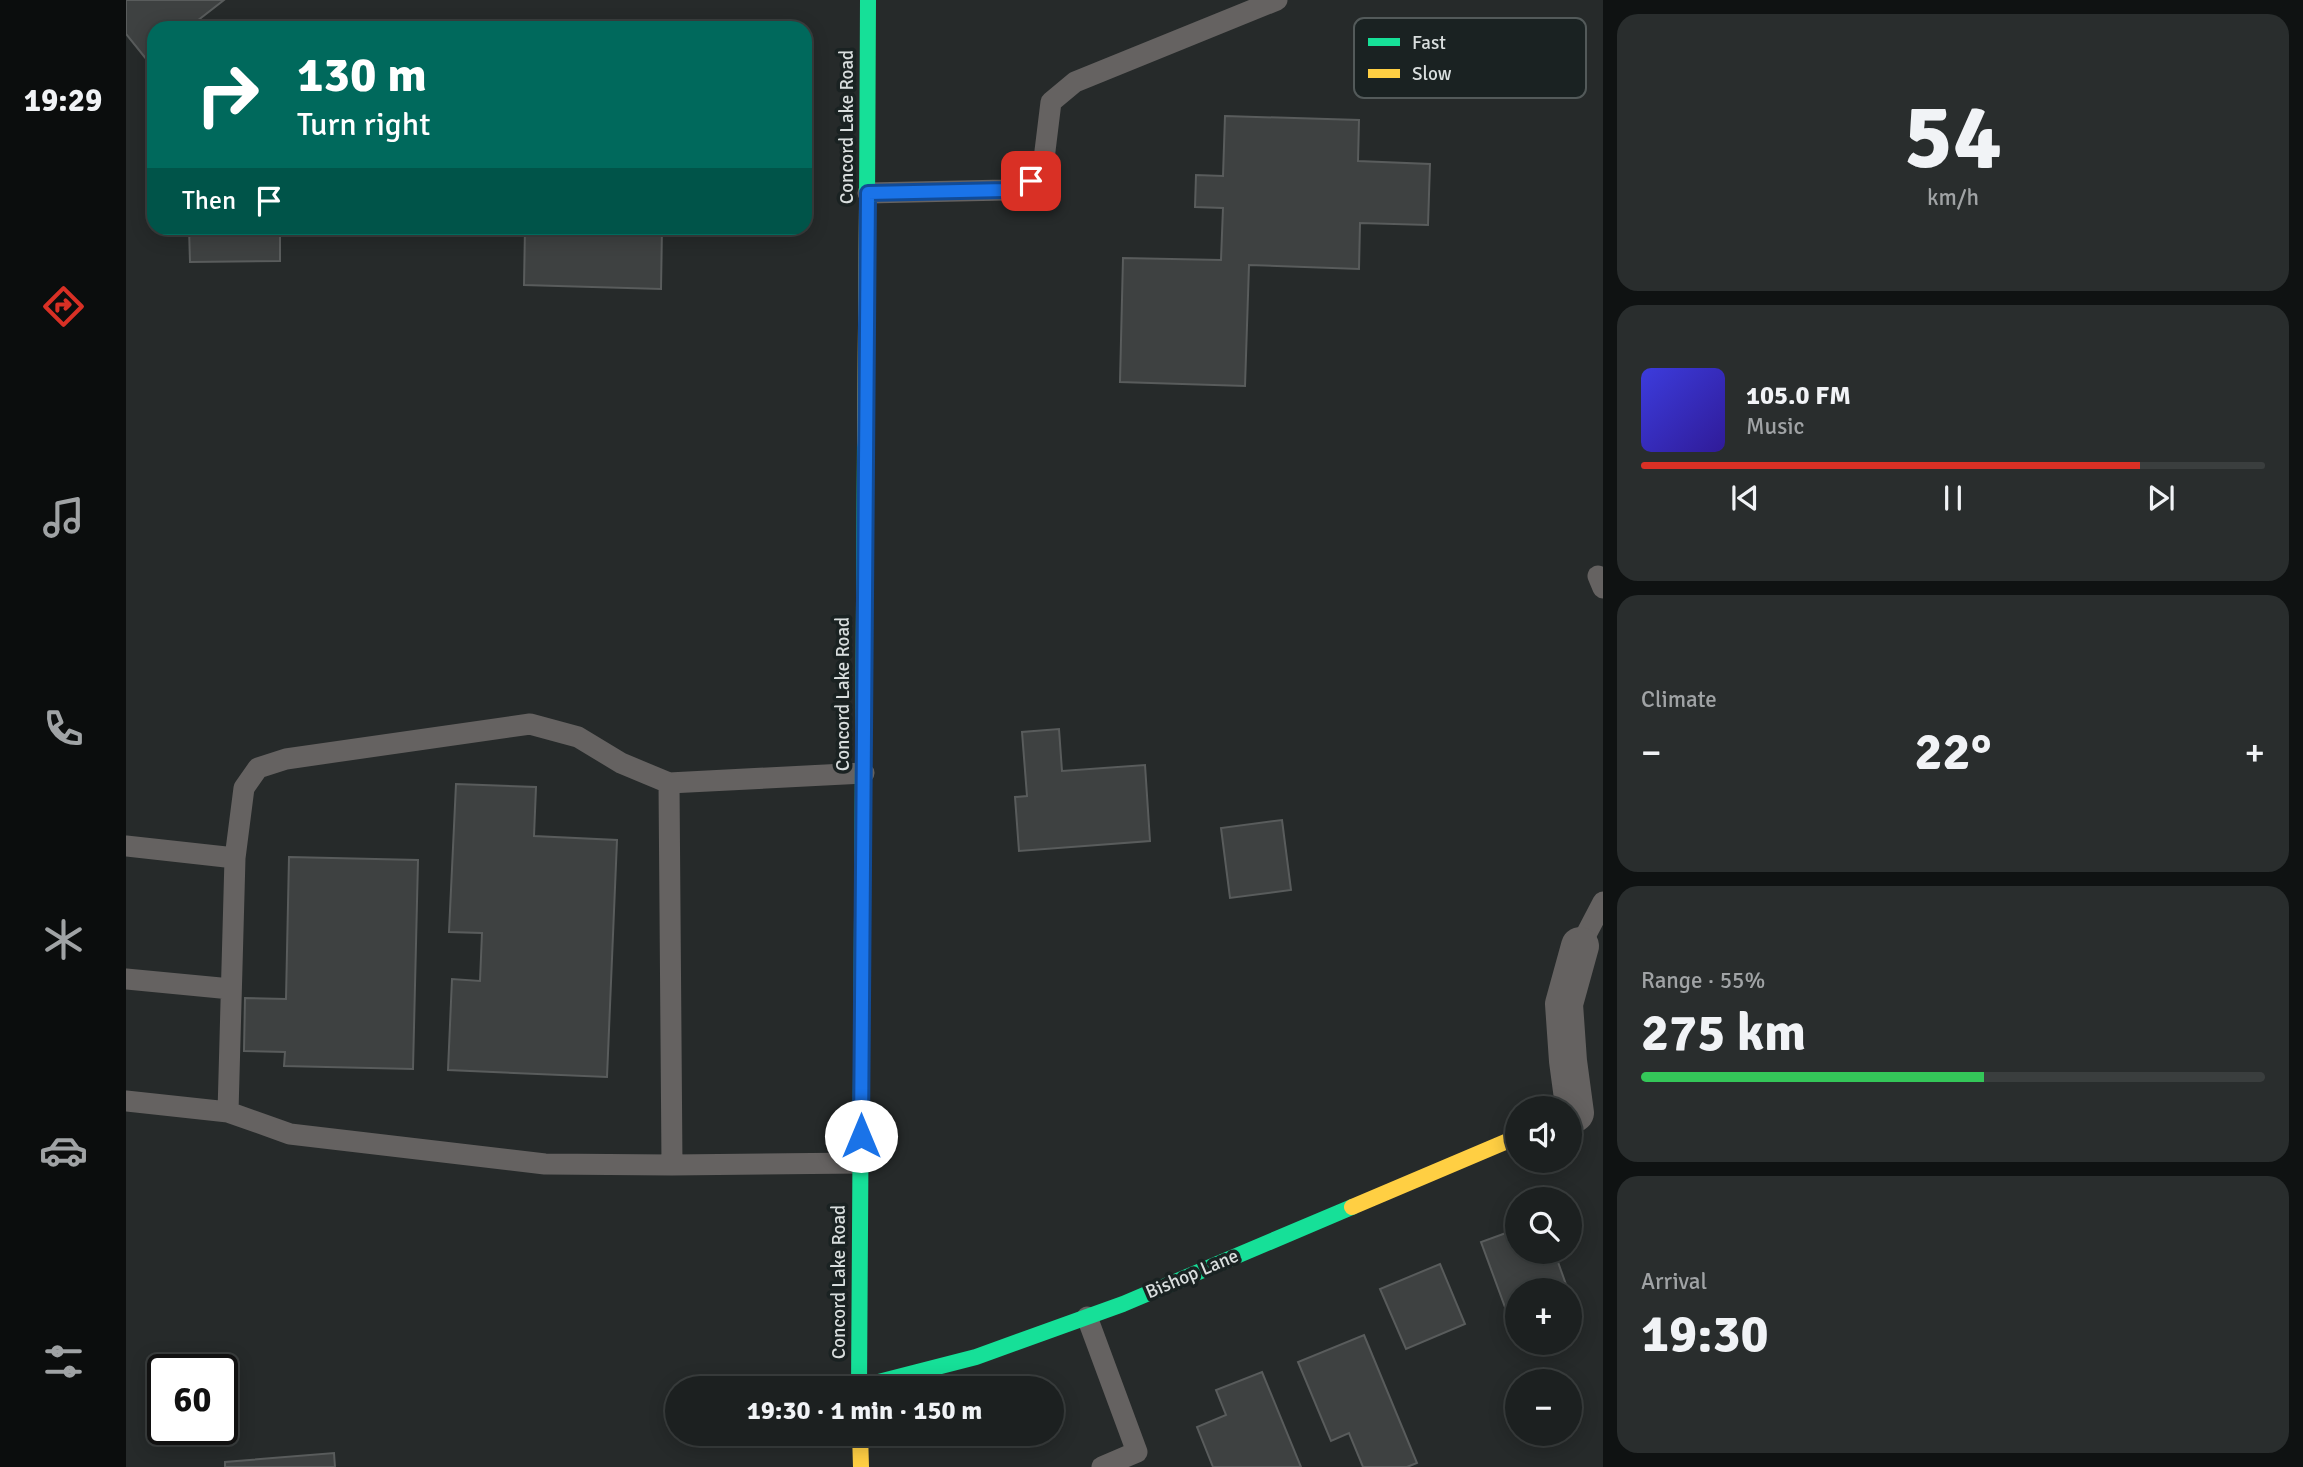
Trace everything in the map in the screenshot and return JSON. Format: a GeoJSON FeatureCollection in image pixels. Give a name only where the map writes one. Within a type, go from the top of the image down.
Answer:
{"type":"FeatureCollection","features":[{"type":"Feature","properties":{"kind":"main road","name":"Concord Lake Road"},"geometry":{"type":"LineString","coordinates":[[859,1376],[868,0]]}},
{"type":"Feature","properties":{"kind":"main road","name":"Bishop Lane"},"geometry":{"type":"LineString","coordinates":[[904,1376],[976,1357],[1136,1298],[1505,1142]]}},
{"type":"Feature","properties":{"kind":"main road"},"geometry":{"type":"LineString","coordinates":[[860,1446],[861,1467]]}},
{"type":"Feature","properties":{"kind":"street"},"geometry":{"type":"LineString","coordinates":[[1580,946],[1564,1004],[1568,1061],[1583,1110]]}},
{"type":"Feature","properties":{"kind":"lane"},"geometry":{"type":"LineString","coordinates":[[868,193],[1006,190],[1031,181],[1044,159],[1051,102],[1075,82],[1277,0]]}},
{"type":"Feature","properties":{"kind":"lane"},"geometry":{"type":"LineString","coordinates":[[228,1112],[235,858],[244,788],[258,768],[286,759],[530,724],[578,737],[621,763],[669,783],[864,773]]}},
{"type":"Feature","properties":{"kind":"lane"},"geometry":{"type":"LineString","coordinates":[[669,783],[672,1165]]}},
{"type":"Feature","properties":{"kind":"lane"},"geometry":{"type":"LineString","coordinates":[[126,846],[235,858]]}},
{"type":"Feature","properties":{"kind":"lane"},"geometry":{"type":"LineString","coordinates":[[1580,946],[1603,902]]}},
{"type":"Feature","properties":{"kind":"lane"},"geometry":{"type":"LineString","coordinates":[[126,979],[231,989]]}},
{"type":"Feature","properties":{"kind":"lane"},"geometry":{"type":"LineString","coordinates":[[126,1101],[228,1112],[290,1134],[545,1164],[860,1163]]}},
{"type":"Feature","properties":{"kind":"lane"},"geometry":{"type":"LineString","coordinates":[[1087,1317],[1138,1452],[1102,1467]]}},
{"type":"Feature","properties":{"kind":"building"},"geometry":{"type":"Polygon","coordinates":[[[126,0],[224,0],[197,21],[147,21],[147,60],[126,34],[126,0]]]}},
{"type":"Feature","properties":{"kind":"building"},"geometry":{"type":"Polygon","coordinates":[[[1225,116],[1359,120],[1358,161],[1430,164],[1428,225],[1360,223],[1359,269],[1249,265],[1245,386],[1120,382],[1123,258],[1221,260],[1223,208],[1195,207],[1196,175],[1223,176],[1225,116]]]}},
{"type":"Feature","properties":{"kind":"building"},"geometry":{"type":"Polygon","coordinates":[[[189,235],[280,235],[280,261],[190,262],[189,235]]]}},
{"type":"Feature","properties":{"kind":"building"},"geometry":{"type":"Polygon","coordinates":[[[525,235],[662,235],[661,289],[524,285],[525,235]]]}},
{"type":"Feature","properties":{"kind":"building"},"geometry":{"type":"Polygon","coordinates":[[[1059,729],[1062,771],[1145,765],[1150,841],[1019,851],[1015,797],[1027,796],[1022,732],[1059,729]]]}},
{"type":"Feature","properties":{"kind":"building"},"geometry":{"type":"Polygon","coordinates":[[[456,784],[536,787],[534,836],[617,840],[607,1077],[448,1070],[452,979],[480,981],[482,933],[449,932],[456,784]]]}},
{"type":"Feature","properties":{"kind":"building"},"geometry":{"type":"Polygon","coordinates":[[[1282,820],[1291,890],[1230,898],[1221,828],[1282,820]]]}},
{"type":"Feature","properties":{"kind":"building"},"geometry":{"type":"Polygon","coordinates":[[[289,857],[418,860],[413,1069],[284,1066],[285,1052],[244,1051],[245,998],[286,999],[289,857]]]}},
{"type":"Feature","properties":{"kind":"building"},"geometry":{"type":"Polygon","coordinates":[[[1505,1233],[1505,1264],[1559,1264],[1564,1278],[1505,1278],[1505,1307],[1481,1242],[1505,1233]]]}},
{"type":"Feature","properties":{"kind":"building"},"geometry":{"type":"Polygon","coordinates":[[[1440,1264],[1465,1324],[1406,1349],[1380,1289],[1440,1264]]]}},
{"type":"Feature","properties":{"kind":"building"},"geometry":{"type":"Polygon","coordinates":[[[1364,1335],[1417,1463],[1407,1467],[1363,1467],[1349,1433],[1331,1441],[1298,1362],[1364,1335]]]}},
{"type":"Feature","properties":{"kind":"building"},"geometry":{"type":"Polygon","coordinates":[[[1262,1372],[1301,1467],[1213,1467],[1197,1427],[1226,1415],[1216,1390],[1262,1372]]]}},
{"type":"Feature","properties":{"kind":"building"},"geometry":{"type":"Polygon","coordinates":[[[334,1453],[335,1467],[225,1467],[225,1462],[334,1453]]]}},
{"type":"Feature","properties":{"kind":"traffic: fast"},"geometry":{"type":"LineString","coordinates":[[867,206],[868,0]]}},
{"type":"Feature","properties":{"kind":"traffic: fast"},"geometry":{"type":"LineString","coordinates":[[859,1376],[865,443]]}},
{"type":"Feature","properties":{"kind":"traffic: fast"},"geometry":{"type":"LineString","coordinates":[[902,1376],[976,1357],[1123,1304],[1352,1207]]}},
{"type":"Feature","properties":{"kind":"traffic: slow"},"geometry":{"type":"LineString","coordinates":[[865,443],[867,206]]}},
{"type":"Feature","properties":{"kind":"traffic: slow"},"geometry":{"type":"LineString","coordinates":[[1352,1207],[1505,1142]]}},
{"type":"Feature","properties":{"kind":"traffic: slow"},"geometry":{"type":"LineString","coordinates":[[860,1446],[861,1467]]}},
{"type":"Feature","properties":{"kind":"route"},"geometry":{"type":"LineString","coordinates":[[861,1136],[868,193],[1006,190],[1031,181]]}}]}
